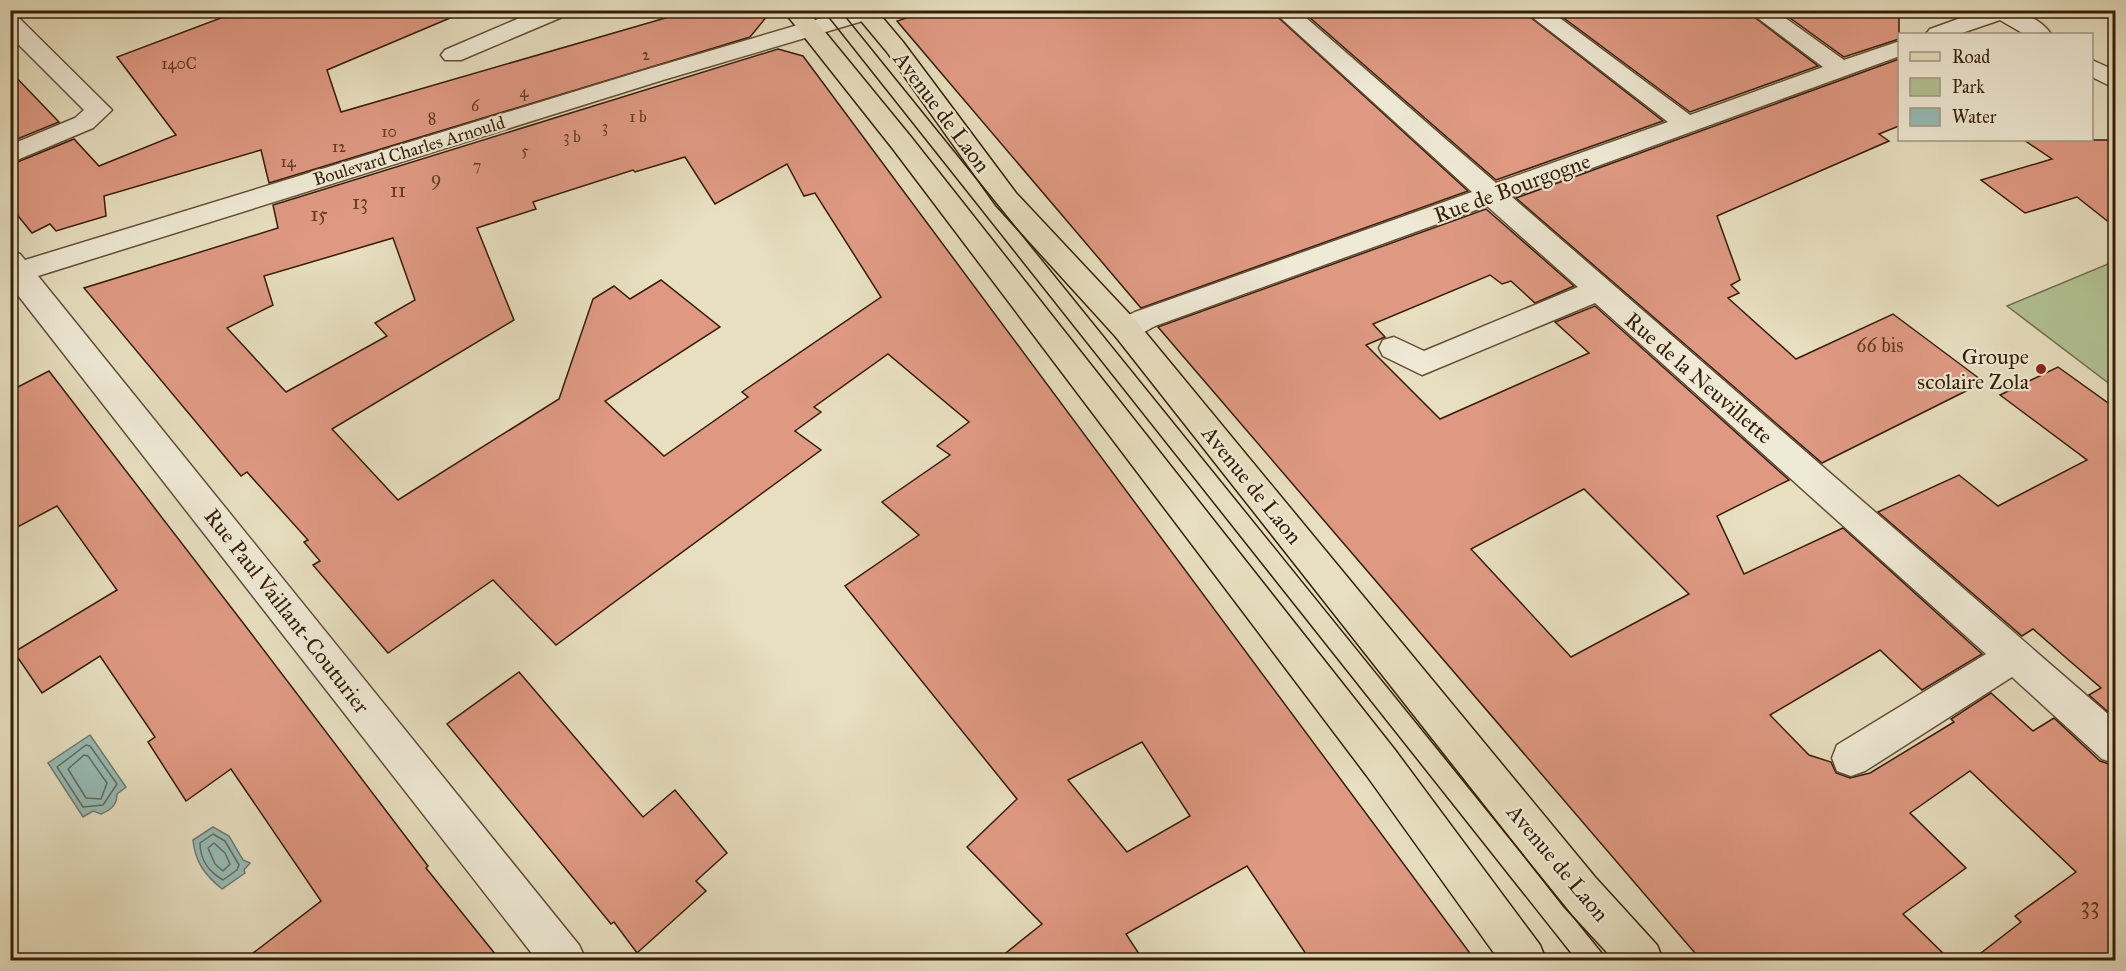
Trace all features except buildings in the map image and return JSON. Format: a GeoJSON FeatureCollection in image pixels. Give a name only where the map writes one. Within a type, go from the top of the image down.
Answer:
{"type":"FeatureCollection","features":[{"type":"Feature","properties":{"kind":"main road","name":"Avenue de Laon"},"geometry":{"type":"LineString","coordinates":[[868,11],[1006,199],[1126,329],[1580,892],[1642,960]]}},
{"type":"Feature","properties":{"kind":"main road"},"geometry":{"type":"LineString","coordinates":[[801,20],[902,143],[1381,763],[1525,960]]}},
{"type":"Feature","properties":{"kind":"street"},"geometry":{"type":"LineString","coordinates":[[453,55],[559,10]]}},
{"type":"Feature","properties":{"kind":"street","name":"Rue de la Neuvillette"},"geometry":{"type":"LineString","coordinates":[[1283,10],[2115,746]]}},
{"type":"Feature","properties":{"kind":"street"},"geometry":{"type":"LineString","coordinates":[[1534,10],[1685,123]]}},
{"type":"Feature","properties":{"kind":"street"},"geometry":{"type":"LineString","coordinates":[[1758,10],[1841,69]]}},
{"type":"Feature","properties":{"kind":"street","name":"Boulevard Charles Arnould"},"geometry":{"type":"LineString","coordinates":[[13,269],[801,20],[868,11]]}},
{"type":"Feature","properties":{"kind":"street"},"geometry":{"type":"LineString","coordinates":[[1941,33],[2003,11],[2036,33]]}},
{"type":"Feature","properties":{"kind":"street"},"geometry":{"type":"LineString","coordinates":[[10,22],[99,110],[84,123],[10,155]]}},
{"type":"Feature","properties":{"kind":"street","name":"Rue de Bourgogne"},"geometry":{"type":"LineString","coordinates":[[1126,329],[1144,319],[1898,48]]}},
{"type":"Feature","properties":{"kind":"street"},"geometry":{"type":"LineString","coordinates":[[2093,68],[2115,82]]}},
{"type":"Feature","properties":{"kind":"street","name":"Rue Paul Vaillant-Couturier"},"geometry":{"type":"LineString","coordinates":[[13,269],[564,960]]}},
{"type":"Feature","properties":{"kind":"street"},"geometry":{"type":"LineString","coordinates":[[1394,348],[1422,364],[1599,290]]}},
{"type":"Feature","properties":{"kind":"street"},"geometry":{"type":"LineString","coordinates":[[1851,758],[2014,656]]}},
{"type":"Feature","properties":{"kind":"green space"},"geometry":{"type":"Polygon","coordinates":[[[2115,261],[2115,388],[2007,306],[2115,261]]]}},
{"type":"Feature","properties":{"kind":"water"},"geometry":{"type":"Polygon","coordinates":[[[90,735],[126,787],[117,794],[115,804],[108,811],[101,814],[93,811],[83,817],[48,763],[90,735]]]}},
{"type":"Feature","properties":{"kind":"water"},"geometry":{"type":"Polygon","coordinates":[[[213,827],[229,836],[243,860],[250,863],[244,870],[245,873],[222,889],[202,867],[194,848],[193,840],[213,827]]]}},
{"type":"Feature","properties":{"kind":"tram line"},"geometry":{"type":"LineString","coordinates":[[823,10],[1576,960]]}},
{"type":"Feature","properties":{"kind":"tram line"},"geometry":{"type":"LineString","coordinates":[[840,10],[1608,960]]}},
{"type":"Feature","properties":{"kind":"place","name":"Groupe scolaire Zola"},"geometry":{"type":"Point","coordinates":[2041,369]}}]}
